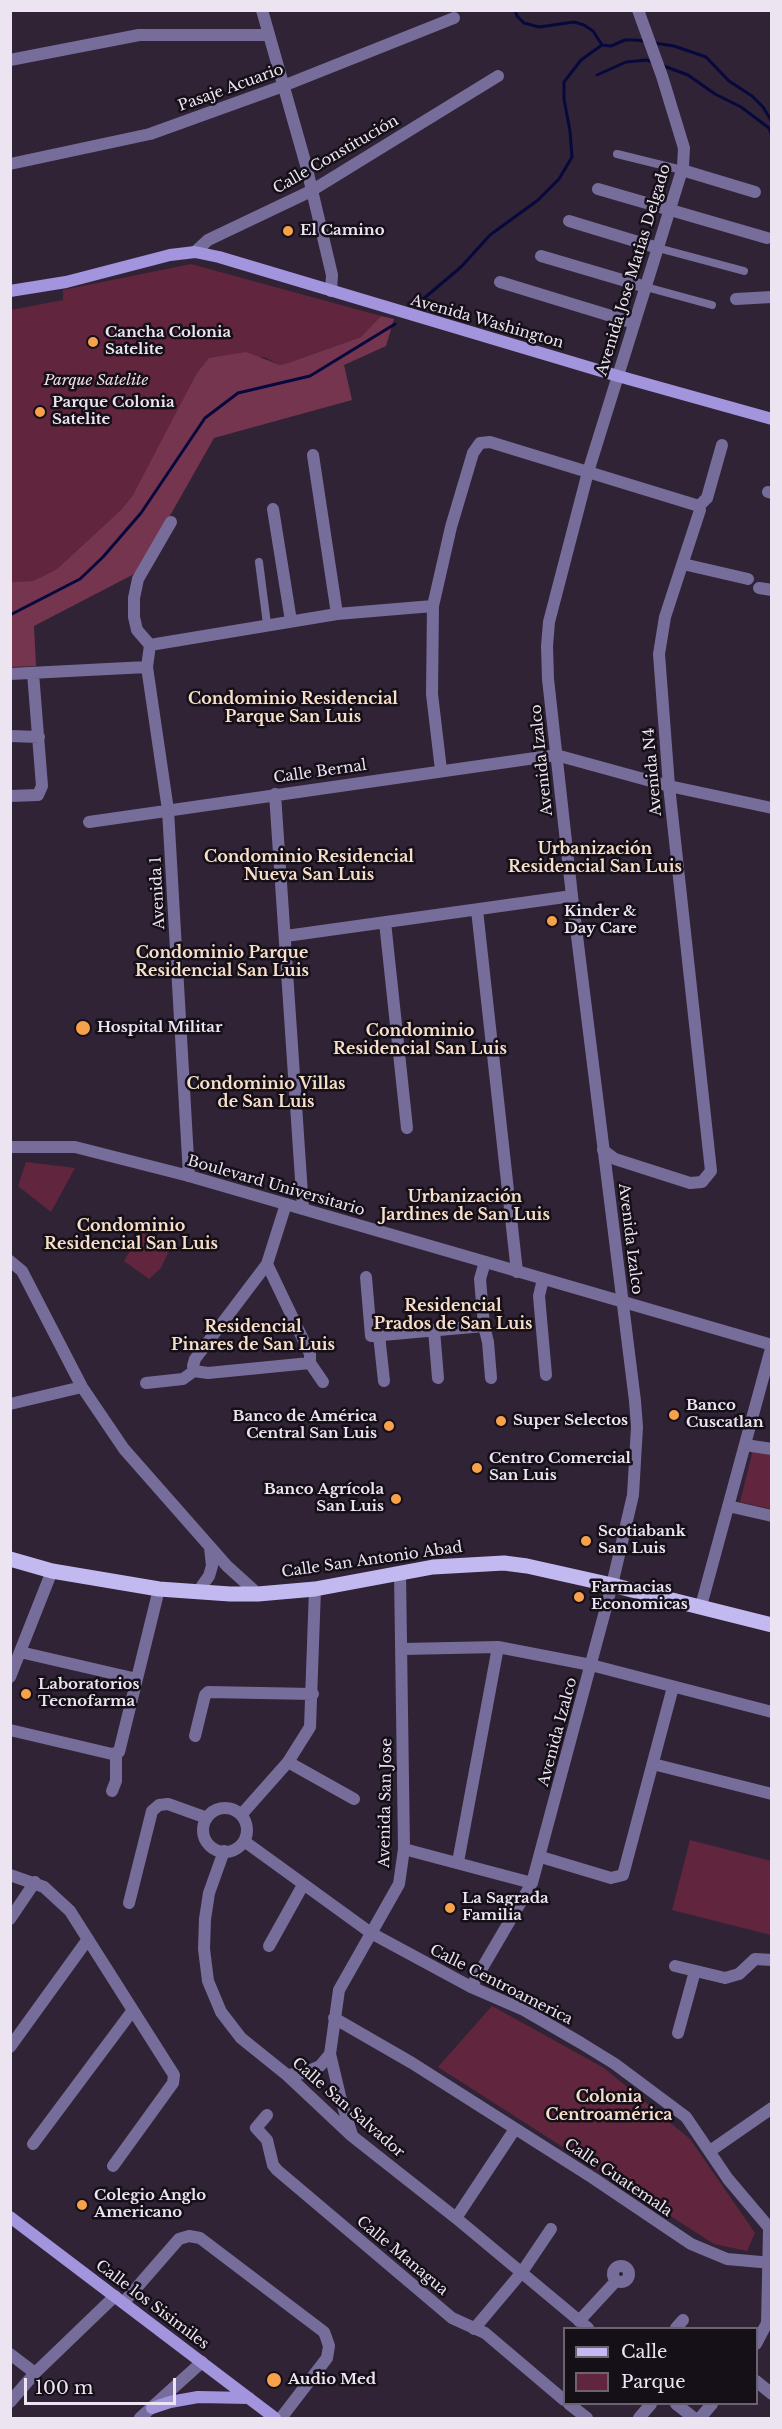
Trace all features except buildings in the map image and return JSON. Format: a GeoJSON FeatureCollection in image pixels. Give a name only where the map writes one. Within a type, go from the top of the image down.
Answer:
{"type":"FeatureCollection","features":[{"type":"Feature","properties":{"kind":"main road","name":"Calle Constitución"},"geometry":{"type":"LineString","coordinates":[[10,291],[66,282],[170,255],[195,252]]}},
{"type":"Feature","properties":{"kind":"main road","name":"Avenida Washington"},"geometry":{"type":"LineString","coordinates":[[195,252],[219,257],[618,376],[771,419]]}},
{"type":"Feature","properties":{"kind":"main road","name":"Calle San Antonio Abad"},"geometry":{"type":"LineString","coordinates":[[10,1559],[52,1571],[159,1589],[197,1593],[258,1594],[315,1589],[400,1573],[465,1564],[504,1563],[612,1585],[771,1625]]}},
{"type":"Feature","properties":{"kind":"main road","name":"Calle los Sisimiles"},"geometry":{"type":"LineString","coordinates":[[10,2217],[275,2418]]}},
{"type":"Feature","properties":{"kind":"main road"},"geometry":{"type":"LineString","coordinates":[[152,2408],[198,2397],[250,2398]]}},
{"type":"Feature","properties":{"kind":"street"},"geometry":{"type":"LineString","coordinates":[[262,10],[311,191],[332,276],[332,291]]}},
{"type":"Feature","properties":{"kind":"street","name":"Avenida Jose Matias Delgado"},"geometry":{"type":"LineString","coordinates":[[588,472],[682,170],[684,148],[662,76],[638,10]]}},
{"type":"Feature","properties":{"kind":"street","name":"Pasaje Acuario"},"geometry":{"type":"LineString","coordinates":[[10,164],[150,134],[283,86],[454,18]]}},
{"type":"Feature","properties":{"kind":"street"},"geometry":{"type":"LineString","coordinates":[[10,60],[139,35],[269,35]]}},
{"type":"Feature","properties":{"kind":"street","name":"Calle Constitución"},"geometry":{"type":"LineString","coordinates":[[195,252],[208,240],[311,191],[498,76]]}},
{"type":"Feature","properties":{"kind":"street"},"geometry":{"type":"LineString","coordinates":[[617,154],[682,170],[755,192]]}},
{"type":"Feature","properties":{"kind":"street"},"geometry":{"type":"LineString","coordinates":[[598,189],[767,238]]}},
{"type":"Feature","properties":{"kind":"street"},"geometry":{"type":"LineString","coordinates":[[569,221],[744,271]]}},
{"type":"Feature","properties":{"kind":"street"},"geometry":{"type":"LineString","coordinates":[[541,256],[712,305]]}},
{"type":"Feature","properties":{"kind":"street"},"geometry":{"type":"LineString","coordinates":[[500,282],[634,323]]}},
{"type":"Feature","properties":{"kind":"street"},"geometry":{"type":"LineString","coordinates":[[736,299],[771,297]]}},
{"type":"Feature","properties":{"kind":"street"},"geometry":{"type":"LineString","coordinates":[[441,770],[432,694],[433,606],[451,527],[473,453],[480,443],[490,442],[699,506]]}},
{"type":"Feature","properties":{"kind":"street","name":"Avenida N4"},"geometry":{"type":"LineString","coordinates":[[603,1150],[615,1159],[690,1184],[702,1182],[711,1171],[669,786],[660,646],[665,617],[700,510],[699,506],[707,498],[722,445]]}},
{"type":"Feature","properties":{"kind":"street"},"geometry":{"type":"LineString","coordinates":[[313,455],[337,614]]}},
{"type":"Feature","properties":{"kind":"street","name":"Avenida Izalco"},"geometry":{"type":"LineString","coordinates":[[471,1987],[532,1883],[541,1857],[612,1585],[633,1495],[637,1427],[572,896],[548,679],[549,622],[588,472]]}},
{"type":"Feature","properties":{"kind":"street"},"geometry":{"type":"LineString","coordinates":[[273,509],[291,621]]}},
{"type":"Feature","properties":{"kind":"street"},"geometry":{"type":"LineString","coordinates":[[171,522],[138,579],[134,598],[137,630],[150,645],[337,614],[433,606]]}},
{"type":"Feature","properties":{"kind":"street"},"geometry":{"type":"LineString","coordinates":[[259,562],[267,624]]}},
{"type":"Feature","properties":{"kind":"street"},"geometry":{"type":"LineString","coordinates":[[683,564],[748,579]]}},
{"type":"Feature","properties":{"kind":"street","name":"Avenida 1"},"geometry":{"type":"LineString","coordinates":[[150,645],[147,667],[168,810],[189,1176]]}},
{"type":"Feature","properties":{"kind":"street"},"geometry":{"type":"LineString","coordinates":[[10,674],[147,667]]}},
{"type":"Feature","properties":{"kind":"street"},"geometry":{"type":"LineString","coordinates":[[10,796],[38,795],[42,786],[33,674]]}},
{"type":"Feature","properties":{"kind":"street"},"geometry":{"type":"LineString","coordinates":[[10,736],[39,736]]}},
{"type":"Feature","properties":{"kind":"street"},"geometry":{"type":"LineString","coordinates":[[556,755],[669,786],[771,808]]}},
{"type":"Feature","properties":{"kind":"street","name":"Calle Bernal"},"geometry":{"type":"LineString","coordinates":[[89,822],[556,755]]}},
{"type":"Feature","properties":{"kind":"street"},"geometry":{"type":"LineString","coordinates":[[275,794],[303,1209]]}},
{"type":"Feature","properties":{"kind":"street"},"geometry":{"type":"LineString","coordinates":[[286,936],[572,896]]}},
{"type":"Feature","properties":{"kind":"street"},"geometry":{"type":"LineString","coordinates":[[477,910],[517,1272]]}},
{"type":"Feature","properties":{"kind":"street"},"geometry":{"type":"LineString","coordinates":[[385,922],[407,1128]]}},
{"type":"Feature","properties":{"kind":"street","name":"Boulevard Universitario"},"geometry":{"type":"LineString","coordinates":[[10,1147],[75,1147],[189,1176],[771,1345]]}},
{"type":"Feature","properties":{"kind":"street"},"geometry":{"type":"LineString","coordinates":[[194,1371],[195,1359],[267,1264],[286,1204]]}},
{"type":"Feature","properties":{"kind":"street"},"geometry":{"type":"LineString","coordinates":[[10,1261],[22,1271],[82,1387],[124,1449],[240,1579],[258,1594]]}},
{"type":"Feature","properties":{"kind":"street"},"geometry":{"type":"LineString","coordinates":[[485,1263],[480,1279],[491,1378]]}},
{"type":"Feature","properties":{"kind":"street"},"geometry":{"type":"LineString","coordinates":[[267,1264],[310,1354],[310,1363],[324,1382]]}},
{"type":"Feature","properties":{"kind":"street"},"geometry":{"type":"LineString","coordinates":[[366,1277],[384,1381]]}},
{"type":"Feature","properties":{"kind":"street"},"geometry":{"type":"LineString","coordinates":[[543,1279],[539,1296],[546,1375]]}},
{"type":"Feature","properties":{"kind":"street"},"geometry":{"type":"LineString","coordinates":[[375,1335],[484,1326]]}},
{"type":"Feature","properties":{"kind":"street"},"geometry":{"type":"LineString","coordinates":[[434,1330],[438,1378]]}},
{"type":"Feature","properties":{"kind":"street"},"geometry":{"type":"LineString","coordinates":[[701,1606],[771,1345]]}},
{"type":"Feature","properties":{"kind":"street"},"geometry":{"type":"LineString","coordinates":[[146,1383],[183,1379],[194,1371],[208,1373],[310,1363]]}},
{"type":"Feature","properties":{"kind":"street"},"geometry":{"type":"LineString","coordinates":[[10,1404],[82,1387]]}},
{"type":"Feature","properties":{"kind":"street"},"geometry":{"type":"LineString","coordinates":[[745,1445],[771,1449]]}},
{"type":"Feature","properties":{"kind":"street"},"geometry":{"type":"LineString","coordinates":[[728,1506],[771,1516]]}},
{"type":"Feature","properties":{"kind":"street"},"geometry":{"type":"LineString","coordinates":[[197,1593],[209,1576],[212,1566],[210,1546]]}},
{"type":"Feature","properties":{"kind":"street"},"geometry":{"type":"LineString","coordinates":[[10,1677],[52,1571]]}},
{"type":"Feature","properties":{"kind":"street","name":"Avenida San Jose"},"geometry":{"type":"LineString","coordinates":[[352,2136],[340,2100],[330,2054],[339,1989],[399,1884],[404,1849],[400,1573]]}},
{"type":"Feature","properties":{"kind":"street"},"geometry":{"type":"LineString","coordinates":[[112,1791],[116,1781],[117,1753],[159,1589]]}},
{"type":"Feature","properties":{"kind":"street"},"geometry":{"type":"LineString","coordinates":[[241,1815],[288,1762],[310,1727],[313,1694],[315,1589]]}},
{"type":"Feature","properties":{"kind":"street"},"geometry":{"type":"LineString","coordinates":[[458,1862],[498,1647]]}},
{"type":"Feature","properties":{"kind":"street"},"geometry":{"type":"LineString","coordinates":[[402,1649],[498,1647],[591,1665],[771,1712]]}},
{"type":"Feature","properties":{"kind":"street"},"geometry":{"type":"LineString","coordinates":[[20,1652],[137,1679]]}},
{"type":"Feature","properties":{"kind":"street"},"geometry":{"type":"LineString","coordinates":[[541,1857],[611,1878],[623,1875],[673,1687]]}},
{"type":"Feature","properties":{"kind":"street"},"geometry":{"type":"LineString","coordinates":[[195,1736],[205,1695],[208,1692],[313,1694]]}},
{"type":"Feature","properties":{"kind":"street"},"geometry":{"type":"LineString","coordinates":[[10,1730],[117,1753]]}},
{"type":"Feature","properties":{"kind":"street"},"geometry":{"type":"LineString","coordinates":[[288,1762],[354,1799]]}},
{"type":"Feature","properties":{"kind":"street"},"geometry":{"type":"LineString","coordinates":[[652,1764],[771,1794]]}},
{"type":"Feature","properties":{"kind":"street"},"geometry":{"type":"LineString","coordinates":[[129,1903],[152,1810],[159,1805],[168,1804],[207,1818]]}},
{"type":"Feature","properties":{"kind":"street"},"geometry":{"type":"LineString","coordinates":[[221,1809],[232,1809],[241,1815],[247,1827],[244,1841],[233,1850],[224,1851],[214,1848],[207,1841],[204,1831],[207,1818],[211,1813],[221,1809]]}},
{"type":"Feature","properties":{"kind":"street","name":"Calle Centroamerica"},"geometry":{"type":"LineString","coordinates":[[244,1841],[371,1933],[471,1987],[524,2010],[615,2064],[686,2117],[728,2179],[770,2230]]}},
{"type":"Feature","properties":{"kind":"street"},"geometry":{"type":"LineString","coordinates":[[404,1849],[532,1883]]}},
{"type":"Feature","properties":{"kind":"street","name":"Calle San Salvador"},"geometry":{"type":"LineString","coordinates":[[224,1851],[209,1893],[204,1949],[208,1981],[221,2012],[241,2038],[287,2075],[352,2136],[456,2218],[583,2325]]}},
{"type":"Feature","properties":{"kind":"street"},"geometry":{"type":"LineString","coordinates":[[10,1875],[35,1882],[63,1903],[174,2075],[173,2083],[113,2166]]}},
{"type":"Feature","properties":{"kind":"street"},"geometry":{"type":"LineString","coordinates":[[10,1919],[35,1882]]}},
{"type":"Feature","properties":{"kind":"street"},"geometry":{"type":"LineString","coordinates":[[269,1946],[303,1885]]}},
{"type":"Feature","properties":{"kind":"street"},"geometry":{"type":"LineString","coordinates":[[10,2047],[88,1939]]}},
{"type":"Feature","properties":{"kind":"street"},"geometry":{"type":"LineString","coordinates":[[675,1966],[725,1978],[739,1974],[755,1959],[771,1960]]}},
{"type":"Feature","properties":{"kind":"street"},"geometry":{"type":"LineString","coordinates":[[678,2033],[695,1971]]}},
{"type":"Feature","properties":{"kind":"street"},"geometry":{"type":"LineString","coordinates":[[33,2144],[133,2010]]}},
{"type":"Feature","properties":{"kind":"street","name":"Calle Guatemala"},"geometry":{"type":"LineString","coordinates":[[334,2018],[515,2129],[691,2244],[727,2259],[770,2263]]}},
{"type":"Feature","properties":{"kind":"street"},"geometry":{"type":"LineString","coordinates":[[287,2075],[304,2073],[320,2066],[330,2054]]}},
{"type":"Feature","properties":{"kind":"street"},"geometry":{"type":"LineString","coordinates":[[710,2151],[771,2108]]}},
{"type":"Feature","properties":{"kind":"street","name":"Calle Managua"},"geometry":{"type":"LineString","coordinates":[[267,2115],[256,2128],[267,2140],[273,2165],[277,2170],[452,2318],[485,2333],[563,2399]]}},
{"type":"Feature","properties":{"kind":"street"},"geometry":{"type":"LineString","coordinates":[[456,2218],[515,2129]]}},
{"type":"Feature","properties":{"kind":"street"},"geometry":{"type":"LineString","coordinates":[[474,2329],[522,2272],[551,2229]]}},
{"type":"Feature","properties":{"kind":"street"},"geometry":{"type":"LineString","coordinates":[[758,2341],[769,2324],[770,2230]]}},
{"type":"Feature","properties":{"kind":"street"},"geometry":{"type":"LineString","coordinates":[[10,2402],[35,2373],[119,2299],[178,2239],[189,2236],[200,2238],[324,2332],[329,2346],[327,2358],[281,2418]]}},
{"type":"Feature","properties":{"kind":"street"},"geometry":{"type":"LineString","coordinates":[[583,2325],[616,2281]]}},
{"type":"Feature","properties":{"kind":"street"},"geometry":{"type":"LineString","coordinates":[[10,2354],[35,2373]]}},
{"type":"Feature","properties":{"kind":"street"},"geometry":{"type":"LineString","coordinates":[[140,2418],[202,2362]]}},
{"type":"Feature","properties":{"kind":"street"},"geometry":{"type":"LineString","coordinates":[[758,2383],[771,2394]]}},
{"type":"Feature","properties":{"kind":"street"},"geometry":{"type":"LineString","coordinates":[[571,2405],[587,2418]]}},
{"type":"Feature","properties":{"kind":"street"},"geometry":{"type":"LineString","coordinates":[[639,2418],[649,2405]]}},
{"type":"Feature","properties":{"kind":"street"},"geometry":{"type":"LineString","coordinates":[[678,2405],[694,2418]]}},
{"type":"Feature","properties":{"kind":"street"},"geometry":{"type":"LineString","coordinates":[[700,2418],[710,2405]]}},
{"type":"Feature","properties":{"kind":"green space","name":"Parque Satelite"},"geometry":{"type":"Polygon","coordinates":[[[191,264],[381,316],[361,337],[288,363],[280,365],[264,357],[204,364],[133,495],[122,509],[57,569],[33,581],[11,582],[11,310],[63,300],[63,290],[191,264]]]}},
{"type":"Feature","properties":{"kind":"green space"},"geometry":{"type":"Polygon","coordinates":[[[26,1162],[75,1168],[51,1212],[18,1186],[26,1162]]]}},
{"type":"Feature","properties":{"kind":"green space"},"geometry":{"type":"Polygon","coordinates":[[[142,1231],[169,1251],[161,1268],[149,1279],[124,1261],[142,1231]]]}},
{"type":"Feature","properties":{"kind":"green space"},"geometry":{"type":"Polygon","coordinates":[[[753,1450],[771,1454],[771,1509],[740,1502],[753,1450]]]}},
{"type":"Feature","properties":{"kind":"green space"},"geometry":{"type":"Polygon","coordinates":[[[690,1840],[771,1861],[771,1935],[672,1910],[690,1840]]]}},
{"type":"Feature","properties":{"kind":"green space"},"geometry":{"type":"Polygon","coordinates":[[[492,2006],[604,2068],[690,2139],[755,2233],[747,2251],[714,2244],[438,2067],[492,2006]]]}},
{"type":"Feature","properties":{"kind":"shaded area"},"geometry":{"type":"Polygon","coordinates":[[[381,316],[394,319],[386,346],[344,365],[352,400],[214,438],[138,572],[34,626],[36,666],[11,667],[10,582],[33,581],[57,569],[122,509],[133,495],[197,373],[209,358],[246,352],[280,365],[361,337],[381,316]]]}},
{"type":"Feature","properties":{"kind":"waterway"},"geometry":{"type":"LineString","coordinates":[[515,10],[524,23],[539,27],[574,22],[584,25],[593,31],[602,45],[611,46],[625,40],[644,41]]}},
{"type":"Feature","properties":{"kind":"waterway"},"geometry":{"type":"LineString","coordinates":[[654,43],[674,46],[706,57],[729,81],[752,96],[763,107],[772,122]]}},
{"type":"Feature","properties":{"kind":"waterway"},"geometry":{"type":"LineString","coordinates":[[422,300],[461,267],[490,235],[538,200],[559,179],[572,157],[564,99],[564,82],[581,60],[602,45]]}},
{"type":"Feature","properties":{"kind":"waterway"},"geometry":{"type":"LineString","coordinates":[[597,75],[626,62],[647,60],[652,62]]}},
{"type":"Feature","properties":{"kind":"waterway"},"geometry":{"type":"LineString","coordinates":[[661,65],[688,75],[715,94],[741,107],[769,128],[772,136]]}},
{"type":"Feature","properties":{"kind":"waterway"},"geometry":{"type":"LineString","coordinates":[[10,615],[80,579],[103,557],[141,513],[205,418],[238,393],[310,376],[395,324]]}},
{"type":"Feature","properties":{"kind":"place","name":"El Camino"},"geometry":{"type":"Point","coordinates":[288,231]}},
{"type":"Feature","properties":{"kind":"place","name":"Cancha Colonia Satelite"},"geometry":{"type":"Point","coordinates":[93,342]}},
{"type":"Feature","properties":{"kind":"place","name":"Parque Colonia Satelite"},"geometry":{"type":"Point","coordinates":[40,412]}},
{"type":"Feature","properties":{"kind":"place","name":"Kinder & Day Care"},"geometry":{"type":"Point","coordinates":[552,921]}},
{"type":"Feature","properties":{"kind":"place","name":"Hospital Militar"},"geometry":{"type":"Point","coordinates":[83,1028]}},
{"type":"Feature","properties":{"kind":"place","name":"Banco Cuscatlan"},"geometry":{"type":"Point","coordinates":[674,1415]}},
{"type":"Feature","properties":{"kind":"place","name":"Super Selectos"},"geometry":{"type":"Point","coordinates":[501,1421]}},
{"type":"Feature","properties":{"kind":"place","name":"Banco de América Central San Luis"},"geometry":{"type":"Point","coordinates":[389,1426]}},
{"type":"Feature","properties":{"kind":"place","name":"Centro Comercial San Luis"},"geometry":{"type":"Point","coordinates":[477,1468]}},
{"type":"Feature","properties":{"kind":"place","name":"Banco Agrícola San Luis"},"geometry":{"type":"Point","coordinates":[396,1499]}},
{"type":"Feature","properties":{"kind":"place","name":"Scotiabank San Luis"},"geometry":{"type":"Point","coordinates":[586,1541]}},
{"type":"Feature","properties":{"kind":"place","name":"Farmacias Economicas"},"geometry":{"type":"Point","coordinates":[579,1597]}},
{"type":"Feature","properties":{"kind":"place","name":"Laboratorios Tecnofarma"},"geometry":{"type":"Point","coordinates":[26,1694]}},
{"type":"Feature","properties":{"kind":"place","name":"La Sagrada Familia"},"geometry":{"type":"Point","coordinates":[450,1908]}},
{"type":"Feature","properties":{"kind":"place","name":"Colegio Anglo Americano"},"geometry":{"type":"Point","coordinates":[82,2205]}},
{"type":"Feature","properties":{"kind":"place","name":"Audio Med"},"geometry":{"type":"Point","coordinates":[274,2380]}},
{"type":"Feature","properties":{"kind":"district","name":"Condominio Residencial Parque San Luis"},"geometry":{"type":"Point","coordinates":[293,708]}},
{"type":"Feature","properties":{"kind":"district","name":"Urbanización Residencial San Luis"},"geometry":{"type":"Point","coordinates":[595,858]}},
{"type":"Feature","properties":{"kind":"district","name":"Condominio Residencial Nueva San Luis"},"geometry":{"type":"Point","coordinates":[309,866]}},
{"type":"Feature","properties":{"kind":"district","name":"Condominio Parque Residencial San Luis"},"geometry":{"type":"Point","coordinates":[222,962]}},
{"type":"Feature","properties":{"kind":"district","name":"Condominio Residencial San Luis"},"geometry":{"type":"Point","coordinates":[420,1040]}},
{"type":"Feature","properties":{"kind":"district","name":"Condominio Villas de San Luis"},"geometry":{"type":"Point","coordinates":[266,1093]}},
{"type":"Feature","properties":{"kind":"district","name":"Urbanización Jardines de San Luis"},"geometry":{"type":"Point","coordinates":[465,1206]}},
{"type":"Feature","properties":{"kind":"district","name":"Condominio Residencial San Luis"},"geometry":{"type":"Point","coordinates":[131,1235]}},
{"type":"Feature","properties":{"kind":"district","name":"Residencial Prados de San Luis"},"geometry":{"type":"Point","coordinates":[453,1315]}},
{"type":"Feature","properties":{"kind":"district","name":"Residencial Pinares de San Luis"},"geometry":{"type":"Point","coordinates":[253,1336]}},
{"type":"Feature","properties":{"kind":"district","name":"Colonia Centroamérica"},"geometry":{"type":"Point","coordinates":[609,2106]}}]}
